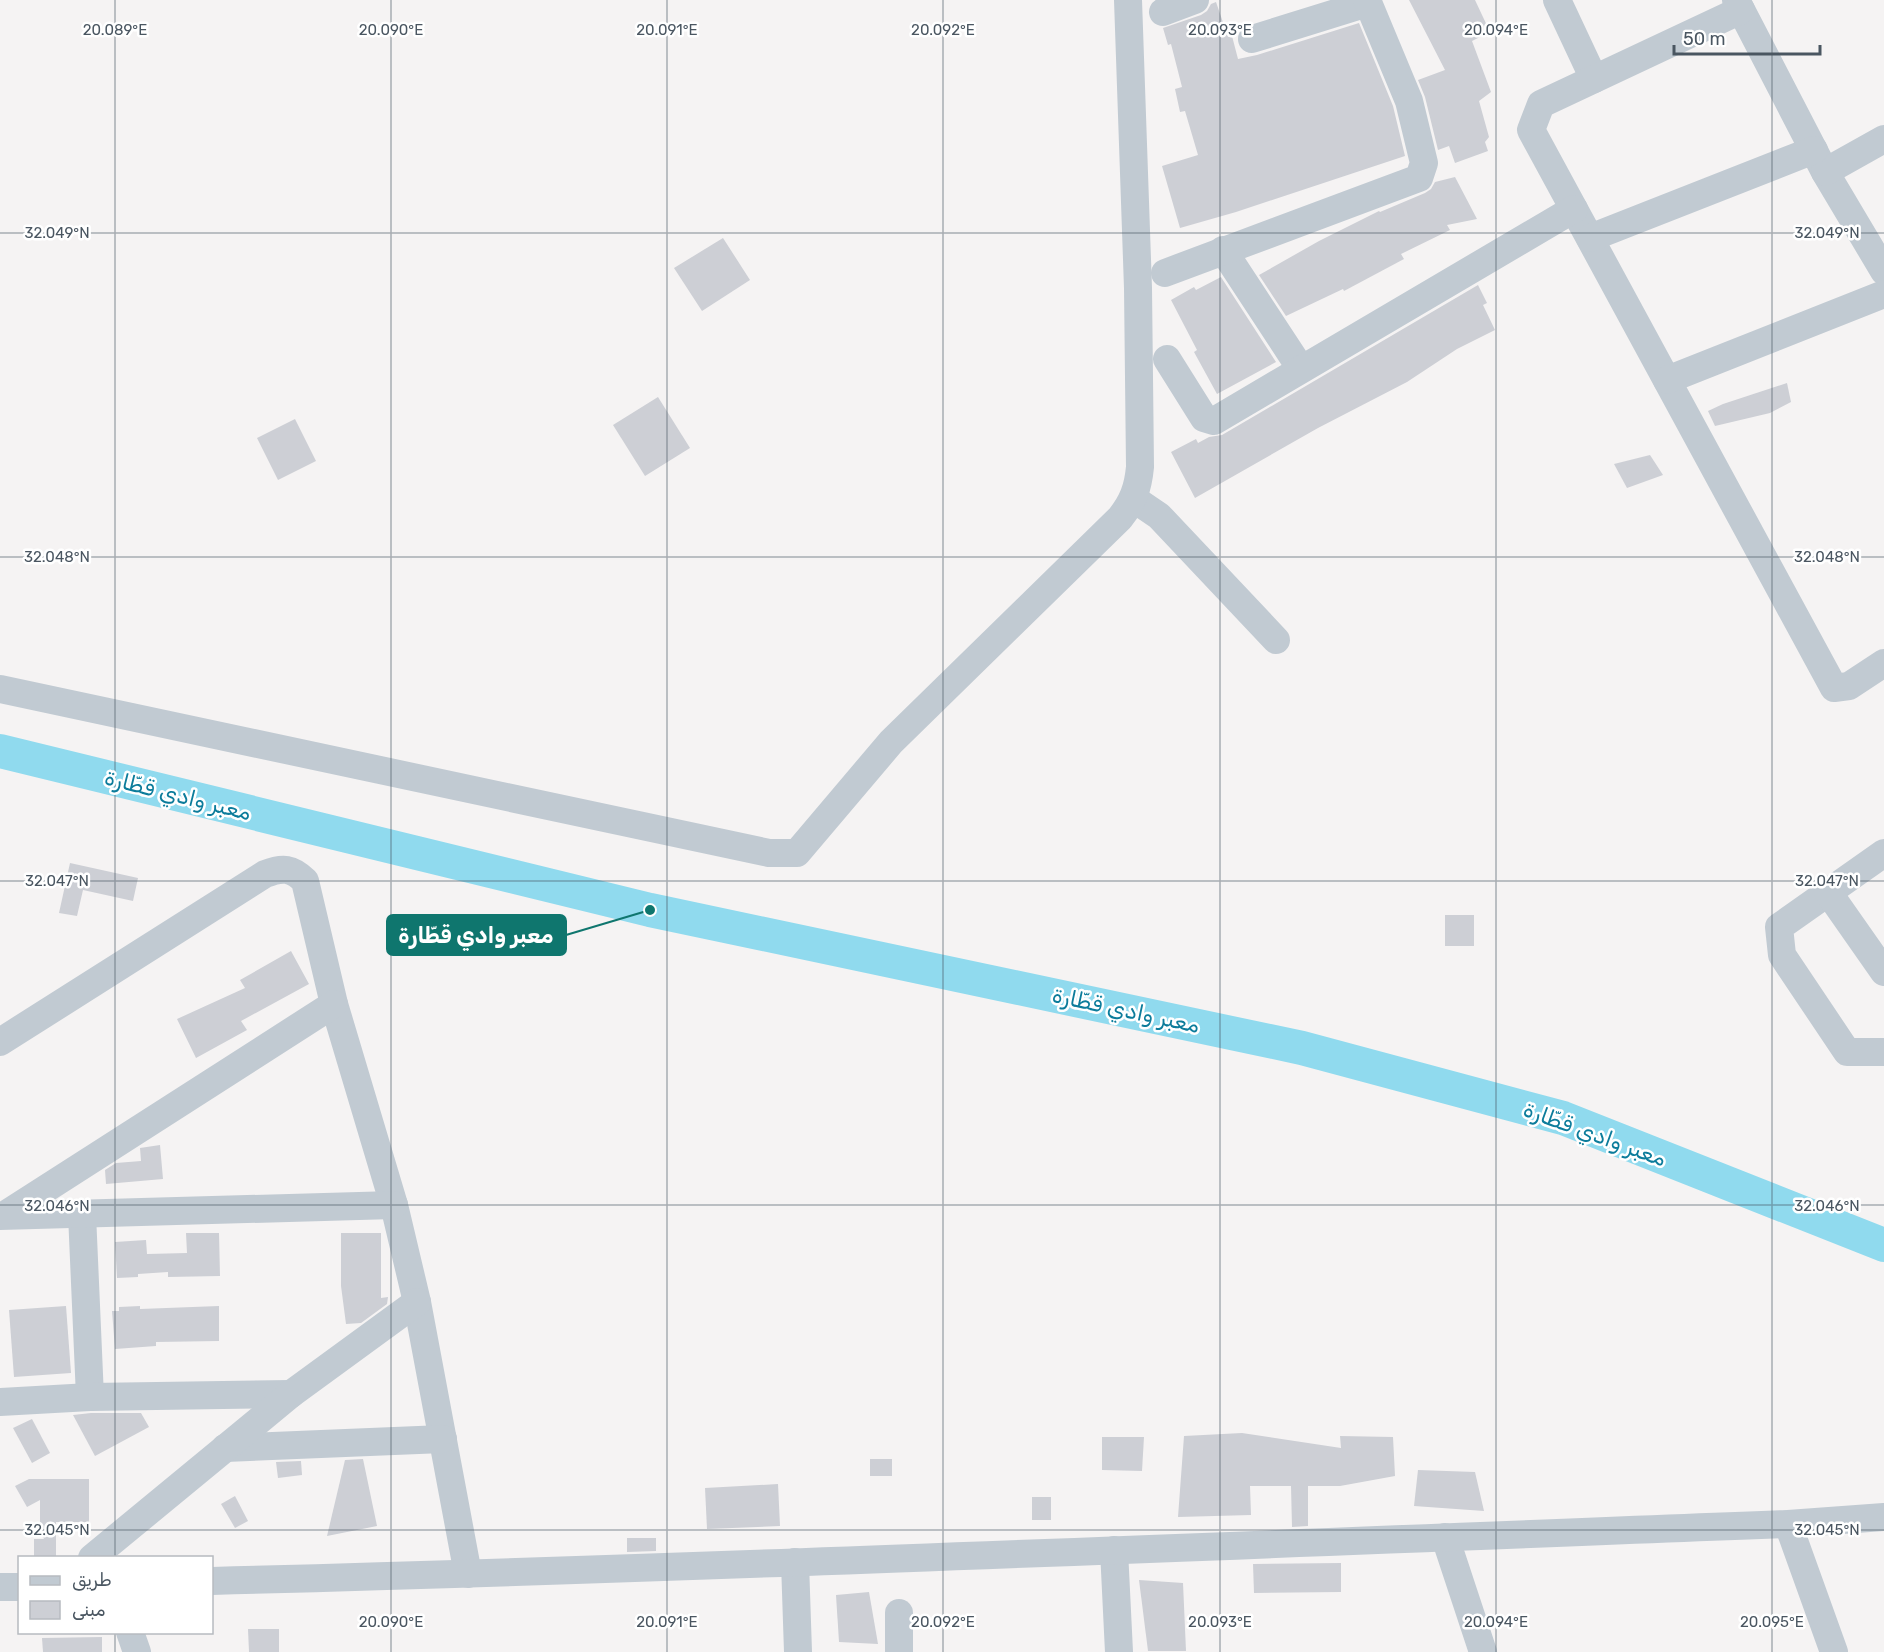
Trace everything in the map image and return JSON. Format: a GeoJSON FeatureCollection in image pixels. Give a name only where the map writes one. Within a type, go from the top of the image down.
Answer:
{"type":"FeatureCollection","features":[{"type":"Feature","properties":{"kind":"street"},"geometry":{"type":"LineString","coordinates":[[0,689],[769,853],[797,853],[891,742],[1120,518],[1134,498],[1140,467],[1138,288],[1128,0]]}},
{"type":"Feature","properties":{"kind":"street"},"geometry":{"type":"LineString","coordinates":[[1163,12],[1195,0]]}},
{"type":"Feature","properties":{"kind":"street"},"geometry":{"type":"LineString","coordinates":[[1557,0],[1594,79]]}},
{"type":"Feature","properties":{"kind":"street"},"geometry":{"type":"LineString","coordinates":[[1165,273],[1419,178],[1424,163],[1409,101],[1367,1],[1252,39]]}},
{"type":"Feature","properties":{"kind":"street"},"geometry":{"type":"LineString","coordinates":[[1884,271],[1819,161],[1739,5],[1541,104],[1531,130],[1834,687],[1849,686],[1884,663]]}},
{"type":"Feature","properties":{"kind":"street"},"geometry":{"type":"LineString","coordinates":[[1590,238],[1884,139]]}},
{"type":"Feature","properties":{"kind":"street"},"geometry":{"type":"LineString","coordinates":[[1167,359],[1204,418],[1214,421],[1574,209]]}},
{"type":"Feature","properties":{"kind":"street"},"geometry":{"type":"LineString","coordinates":[[1223,250],[1301,369]]}},
{"type":"Feature","properties":{"kind":"street"},"geometry":{"type":"LineString","coordinates":[[1667,380],[1884,294]]}},
{"type":"Feature","properties":{"kind":"street"},"geometry":{"type":"LineString","coordinates":[[1134,498],[1159,516],[1276,640]]}},
{"type":"Feature","properties":{"kind":"street"},"geometry":{"type":"LineString","coordinates":[[1884,853],[1779,927],[1782,955],[1847,1052],[1884,1052]]}},
{"type":"Feature","properties":{"kind":"street"},"geometry":{"type":"LineString","coordinates":[[0,1042],[265,874],[276,869],[288,869],[305,881],[334,1004],[394,1205],[417,1302],[468,1574]]}},
{"type":"Feature","properties":{"kind":"street"},"geometry":{"type":"LineString","coordinates":[[1828,892],[1884,972]]}},
{"type":"Feature","properties":{"kind":"street"},"geometry":{"type":"LineString","coordinates":[[2,1216],[334,1004]]}},
{"type":"Feature","properties":{"kind":"street"},"geometry":{"type":"LineString","coordinates":[[2,1216],[394,1205]]}},
{"type":"Feature","properties":{"kind":"street"},"geometry":{"type":"LineString","coordinates":[[82,1214],[90,1397]]}},
{"type":"Feature","properties":{"kind":"street"},"geometry":{"type":"LineString","coordinates":[[93,1556],[291,1394],[417,1302]]}},
{"type":"Feature","properties":{"kind":"street"},"geometry":{"type":"LineString","coordinates":[[0,1402],[90,1397],[291,1394]]}},
{"type":"Feature","properties":{"kind":"street"},"geometry":{"type":"LineString","coordinates":[[225,1448],[442,1439]]}},
{"type":"Feature","properties":{"kind":"street"},"geometry":{"type":"LineString","coordinates":[[213,1581],[1114,1550],[1788,1524],[1884,1517]]}},
{"type":"Feature","properties":{"kind":"street"},"geometry":{"type":"LineString","coordinates":[[1788,1524],[1834,1652]]}},
{"type":"Feature","properties":{"kind":"street"},"geometry":{"type":"LineString","coordinates":[[1445,1537],[1483,1652]]}},
{"type":"Feature","properties":{"kind":"street"},"geometry":{"type":"LineString","coordinates":[[1114,1550],[1119,1652]]}},
{"type":"Feature","properties":{"kind":"street"},"geometry":{"type":"LineString","coordinates":[[795,1562],[798,1652]]}},
{"type":"Feature","properties":{"kind":"street"},"geometry":{"type":"LineString","coordinates":[[0,1587],[18,1587]]}},
{"type":"Feature","properties":{"kind":"street"},"geometry":{"type":"LineString","coordinates":[[899,1612],[899,1652]]}},
{"type":"Feature","properties":{"kind":"street"},"geometry":{"type":"LineString","coordinates":[[131,1634],[137,1652]]}},
{"type":"Feature","properties":{"kind":"building"},"geometry":{"type":"Polygon","coordinates":[[[1409,0],[1475,0],[1490,32],[1472,41],[1491,92],[1479,101],[1489,137],[1485,142],[1488,151],[1455,163],[1449,146],[1438,150],[1425,97],[1418,80],[1445,70],[1409,0]]]}},
{"type":"Feature","properties":{"kind":"building"},"geometry":{"type":"Polygon","coordinates":[[[1216,2],[1228,37],[1232,36],[1238,59],[1359,23],[1393,106],[1405,156],[1236,212],[1180,228],[1162,166],[1198,155],[1185,111],[1180,112],[1175,89],[1182,87],[1171,44],[1168,45],[1163,28],[1201,15],[1216,2]]]}},
{"type":"Feature","properties":{"kind":"building"},"geometry":{"type":"Polygon","coordinates":[[[1455,177],[1477,219],[1447,225],[1450,230],[1401,254],[1404,259],[1344,291],[1343,289],[1286,316],[1259,275],[1379,211],[1425,193],[1435,182],[1455,177]]]}},
{"type":"Feature","properties":{"kind":"building"},"geometry":{"type":"Polygon","coordinates":[[[723,238],[750,280],[702,311],[674,268],[723,238]]]}},
{"type":"Feature","properties":{"kind":"building"},"geometry":{"type":"Polygon","coordinates":[[[1221,277],[1276,362],[1217,394],[1194,352],[1197,350],[1171,300],[1194,287],[1196,290],[1221,277]]]}},
{"type":"Feature","properties":{"kind":"building"},"geometry":{"type":"Polygon","coordinates":[[[1478,285],[1487,303],[1483,305],[1495,330],[1457,349],[1407,382],[1318,428],[1195,498],[1171,452],[1196,439],[1198,443],[1209,437],[1222,435],[1478,285]]]}},
{"type":"Feature","properties":{"kind":"building"},"geometry":{"type":"Polygon","coordinates":[[[1787,383],[1791,402],[1770,413],[1715,426],[1708,411],[1787,383]]]}},
{"type":"Feature","properties":{"kind":"building"},"geometry":{"type":"Polygon","coordinates":[[[658,397],[690,448],[645,476],[613,425],[658,397]]]}},
{"type":"Feature","properties":{"kind":"building"},"geometry":{"type":"Polygon","coordinates":[[[295,419],[316,461],[278,480],[257,438],[295,419]]]}},
{"type":"Feature","properties":{"kind":"building"},"geometry":{"type":"Polygon","coordinates":[[[1650,455],[1663,475],[1627,488],[1614,464],[1650,455]]]}},
{"type":"Feature","properties":{"kind":"building"},"geometry":{"type":"Polygon","coordinates":[[[70,863],[138,878],[133,901],[83,890],[77,916],[59,913],[70,863]]]}},
{"type":"Feature","properties":{"kind":"building"},"geometry":{"type":"Polygon","coordinates":[[[1445,915],[1474,915],[1474,946],[1445,946],[1445,915]]]}},
{"type":"Feature","properties":{"kind":"building"},"geometry":{"type":"Polygon","coordinates":[[[291,951],[309,984],[241,1021],[247,1030],[196,1058],[177,1019],[245,988],[240,980],[291,951]]]}},
{"type":"Feature","properties":{"kind":"building"},"geometry":{"type":"Polygon","coordinates":[[[160,1145],[163,1179],[106,1184],[105,1170],[116,1163],[141,1161],[140,1148],[160,1145]]]}},
{"type":"Feature","properties":{"kind":"building"},"geometry":{"type":"Polygon","coordinates":[[[186,1233],[219,1233],[220,1276],[168,1277],[168,1272],[117,1278],[115,1242],[146,1240],[147,1254],[187,1253],[186,1233]]]}},
{"type":"Feature","properties":{"kind":"building"},"geometry":{"type":"Polygon","coordinates":[[[341,1233],[381,1233],[381,1298],[388,1297],[387,1304],[361,1323],[346,1324],[341,1286],[341,1233]]]}},
{"type":"Feature","properties":{"kind":"building"},"geometry":{"type":"Polygon","coordinates":[[[66,1306],[71,1373],[14,1377],[9,1310],[66,1306]]]}},
{"type":"Feature","properties":{"kind":"building"},"geometry":{"type":"Polygon","coordinates":[[[140,1306],[140,1309],[219,1306],[219,1341],[156,1342],[156,1346],[115,1349],[112,1311],[119,1311],[119,1307],[140,1306]]]}},
{"type":"Feature","properties":{"kind":"building"},"geometry":{"type":"Polygon","coordinates":[[[141,1413],[149,1427],[95,1456],[73,1415],[141,1413]]]}},
{"type":"Feature","properties":{"kind":"building"},"geometry":{"type":"Polygon","coordinates":[[[32,1419],[50,1453],[32,1463],[13,1428],[32,1419]]]}},
{"type":"Feature","properties":{"kind":"building"},"geometry":{"type":"Polygon","coordinates":[[[1242,1433],[1341,1448],[1340,1436],[1393,1437],[1395,1476],[1340,1486],[1308,1486],[1308,1526],[1292,1527],[1291,1486],[1250,1486],[1251,1515],[1178,1517],[1184,1436],[1242,1433]]]}},
{"type":"Feature","properties":{"kind":"building"},"geometry":{"type":"Polygon","coordinates":[[[1102,1437],[1144,1437],[1142,1471],[1102,1470],[1102,1437]]]}},
{"type":"Feature","properties":{"kind":"building"},"geometry":{"type":"Polygon","coordinates":[[[363,1459],[377,1526],[327,1536],[345,1460],[363,1459]]]}},
{"type":"Feature","properties":{"kind":"building"},"geometry":{"type":"Polygon","coordinates":[[[870,1459],[892,1459],[892,1476],[870,1476],[870,1459]]]}},
{"type":"Feature","properties":{"kind":"building"},"geometry":{"type":"Polygon","coordinates":[[[301,1461],[302,1475],[278,1478],[276,1462],[301,1461]]]}},
{"type":"Feature","properties":{"kind":"building"},"geometry":{"type":"Polygon","coordinates":[[[1418,1470],[1475,1472],[1484,1511],[1414,1506],[1418,1470]]]}},
{"type":"Feature","properties":{"kind":"building"},"geometry":{"type":"Polygon","coordinates":[[[29,1479],[89,1479],[89,1522],[56,1522],[56,1556],[34,1556],[34,1539],[44,1539],[40,1531],[40,1500],[27,1507],[15,1486],[29,1479]]]}},
{"type":"Feature","properties":{"kind":"building"},"geometry":{"type":"Polygon","coordinates":[[[778,1484],[780,1526],[707,1529],[705,1488],[778,1484]]]}},
{"type":"Feature","properties":{"kind":"building"},"geometry":{"type":"Polygon","coordinates":[[[235,1496],[248,1521],[235,1528],[221,1504],[235,1496]]]}},
{"type":"Feature","properties":{"kind":"building"},"geometry":{"type":"Polygon","coordinates":[[[1032,1497],[1051,1497],[1051,1520],[1032,1520],[1032,1497]]]}},
{"type":"Feature","properties":{"kind":"building"},"geometry":{"type":"Polygon","coordinates":[[[627,1538],[656,1538],[656,1551],[627,1552],[627,1538]]]}},
{"type":"Feature","properties":{"kind":"building"},"geometry":{"type":"Polygon","coordinates":[[[1341,1563],[1341,1592],[1254,1593],[1253,1564],[1341,1563]]]}},
{"type":"Feature","properties":{"kind":"building"},"geometry":{"type":"Polygon","coordinates":[[[1139,1580],[1183,1583],[1186,1651],[1148,1651],[1139,1580]]]}},
{"type":"Feature","properties":{"kind":"building"},"geometry":{"type":"Polygon","coordinates":[[[869,1592],[878,1644],[839,1642],[836,1595],[869,1592]]]}},
{"type":"Feature","properties":{"kind":"building"},"geometry":{"type":"Polygon","coordinates":[[[248,1629],[279,1629],[279,1652],[249,1652],[248,1629]]]}},
{"type":"Feature","properties":{"kind":"building"},"geometry":{"type":"Polygon","coordinates":[[[102,1637],[102,1652],[43,1652],[42,1638],[102,1637]]]}},
{"type":"Feature","properties":{"kind":"waterway","name":"معبر وادي قطّارة"},"geometry":{"type":"LineString","coordinates":[[0,751],[650,910],[1302,1048],[1563,1118],[1884,1245]]}},
{"type":"Feature","properties":{"kind":"place","name":"معبر وادي قطّارة"},"geometry":{"type":"Point","coordinates":[650,910]}}]}
